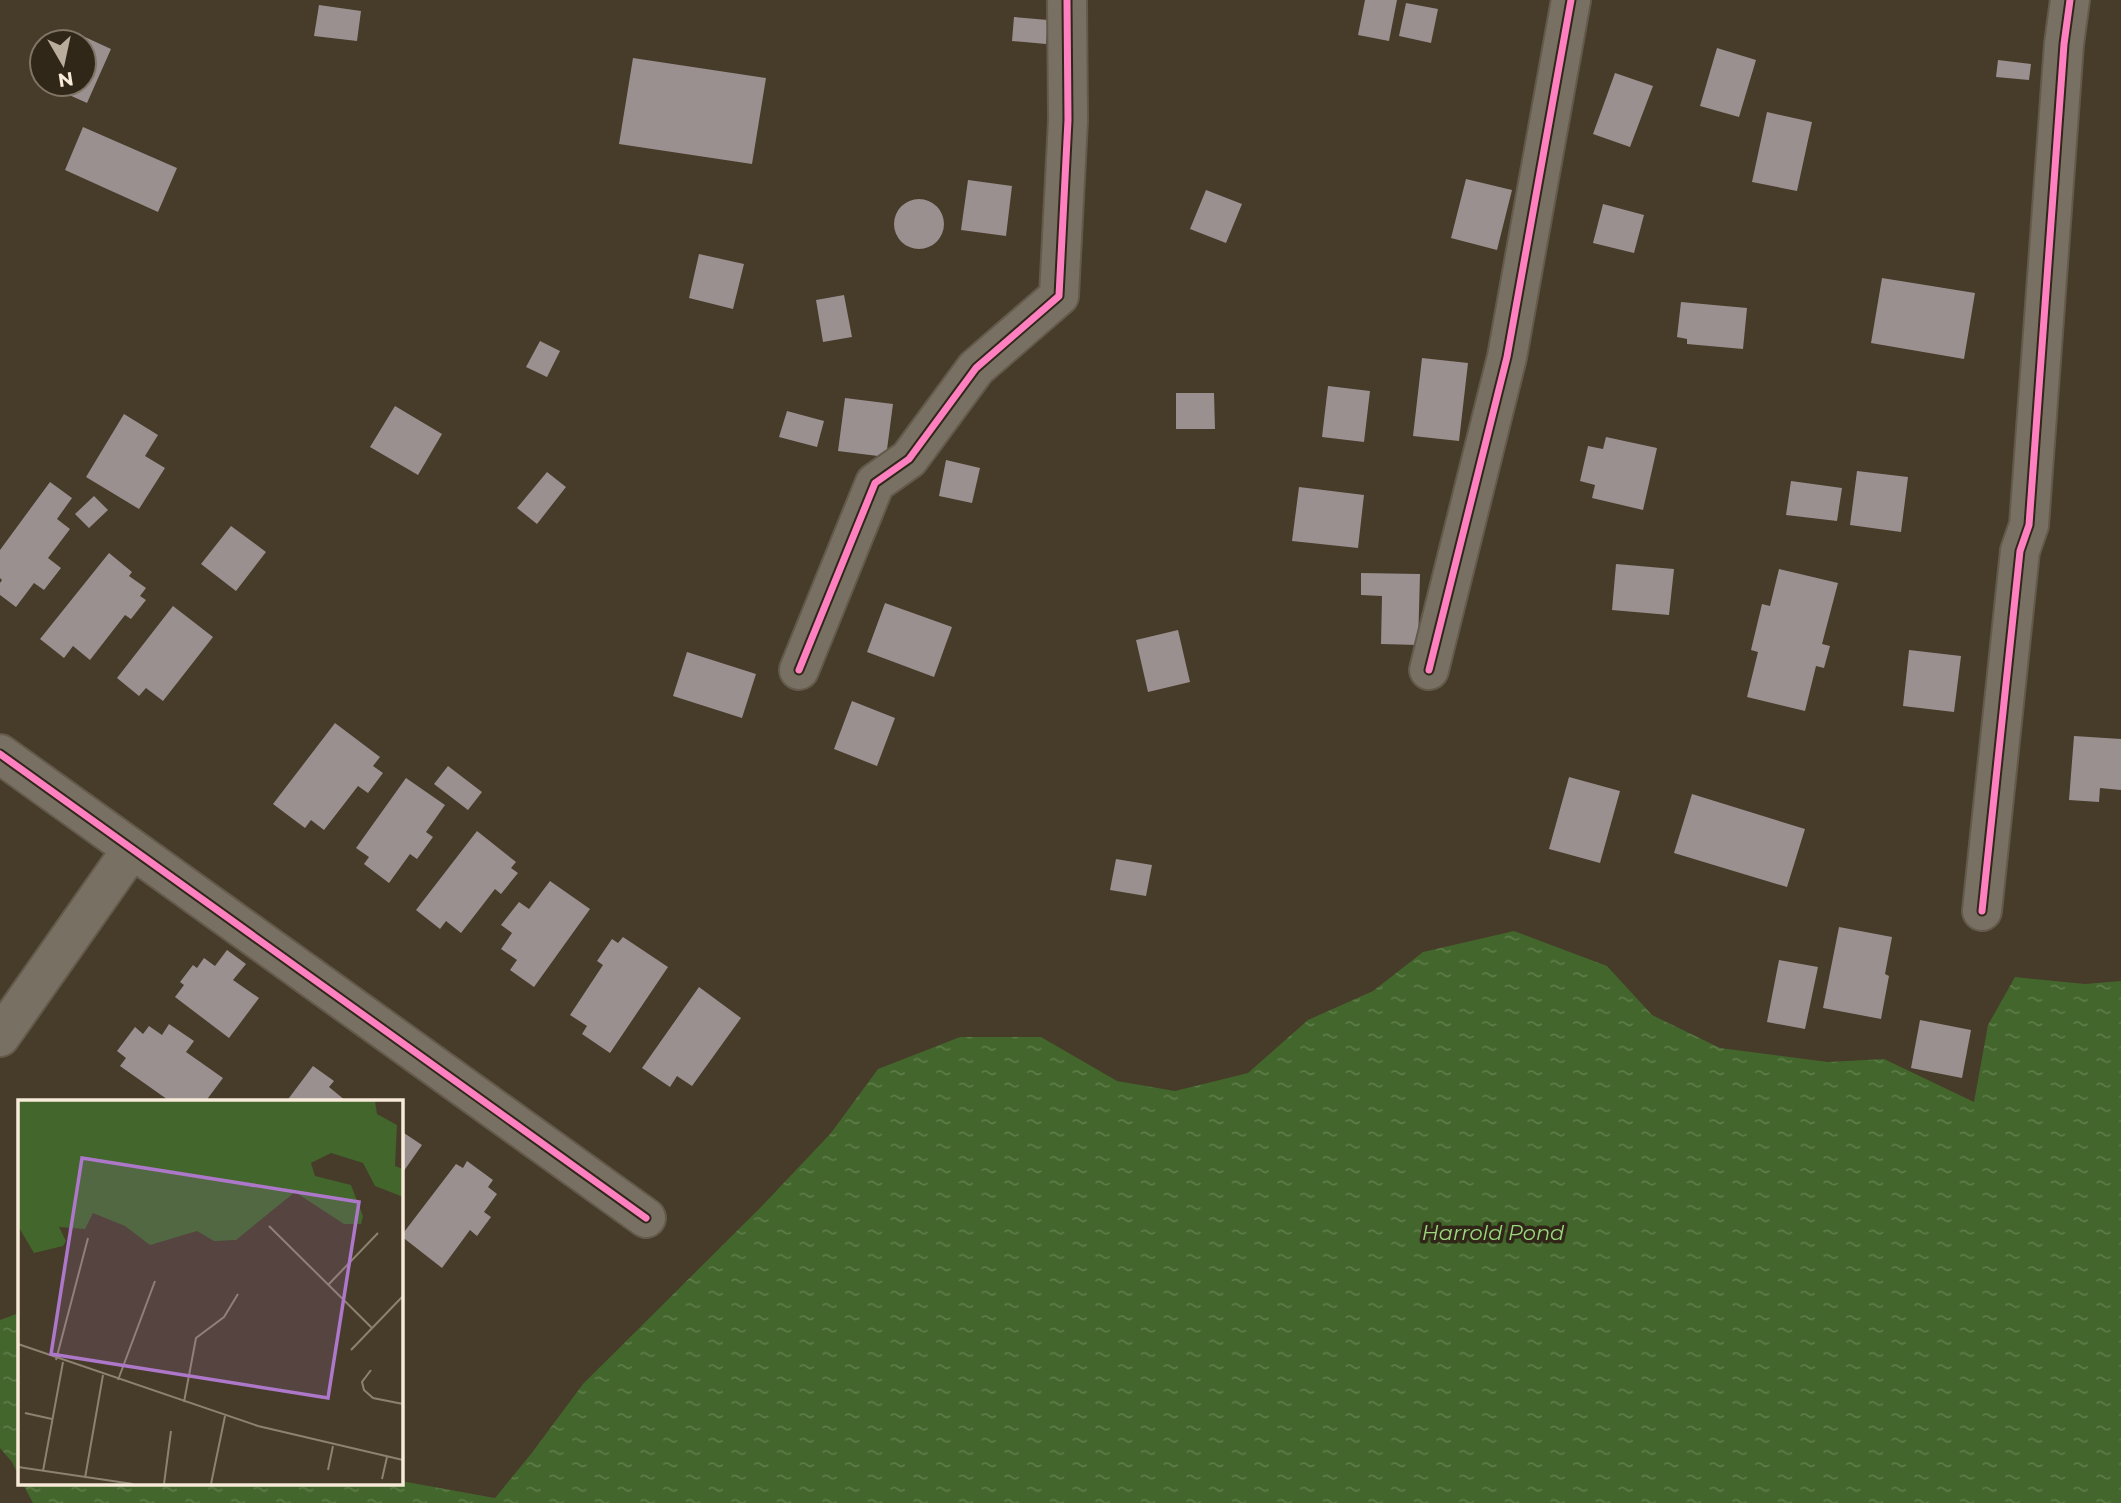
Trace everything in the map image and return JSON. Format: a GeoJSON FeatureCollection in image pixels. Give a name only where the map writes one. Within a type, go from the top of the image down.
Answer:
{"type":"FeatureCollection","features":[{"type":"Feature","properties":{"kind":"street"},"geometry":{"type":"LineString","coordinates":[[799,670],[875,483],[909,459],[976,368],[1059,296],[1068,120],[1067,0]]}},
{"type":"Feature","properties":{"kind":"street"},"geometry":{"type":"LineString","coordinates":[[1429,670],[1507,357],[1571,0]]}},
{"type":"Feature","properties":{"kind":"street"},"geometry":{"type":"LineString","coordinates":[[1982,911],[2020,551],[2029,525],[2064,44],[2070,0]]}},
{"type":"Feature","properties":{"kind":"street"},"geometry":{"type":"LineString","coordinates":[[0,754],[646,1218]]}},
{"type":"Feature","properties":{"kind":"street"},"geometry":{"type":"LineString","coordinates":[[0,1037],[132,849]]}},
{"type":"Feature","properties":{"kind":"water","name":"Harrold Pond"},"geometry":{"type":"Polygon","coordinates":[[[1514,931],[1607,966],[1652,1015],[1720,1048],[1828,1062],[1884,1059],[1974,1102],[1988,1025],[2015,977],[2085,984],[2121,981],[2121,1503],[33,1503],[24,1486],[402,1486],[402,1481],[495,1498],[583,1384],[762,1206],[831,1133],[878,1069],[960,1037],[1041,1037],[1117,1081],[1175,1091],[1248,1073],[1308,1020],[1373,991],[1423,952],[1514,931]]]}},
{"type":"Feature","properties":{"kind":"water"},"geometry":{"type":"Polygon","coordinates":[[[18,1313],[18,1474],[0,1448],[0,1320],[18,1313]]]}},
{"type":"Feature","properties":{"kind":"building"},"geometry":{"type":"Polygon","coordinates":[[[1365,0],[1397,0],[1389,41],[1358,35],[1365,0]]]}},
{"type":"Feature","properties":{"kind":"building"},"geometry":{"type":"Polygon","coordinates":[[[1406,3],[1438,9],[1431,43],[1399,36],[1406,3]]]}},
{"type":"Feature","properties":{"kind":"building"},"geometry":{"type":"Polygon","coordinates":[[[319,5],[361,11],[357,41],[314,36],[319,5]]]}},
{"type":"Feature","properties":{"kind":"building"},"geometry":{"type":"Polygon","coordinates":[[[1014,17],[1048,20],[1046,44],[1012,41],[1014,17]]]}},
{"type":"Feature","properties":{"kind":"building"},"geometry":{"type":"Polygon","coordinates":[[[98,43],[111,49],[98,78],[98,43]]]}},
{"type":"Feature","properties":{"kind":"building"},"geometry":{"type":"Polygon","coordinates":[[[1717,48],[1756,60],[1739,117],[1700,106],[1717,48]]]}},
{"type":"Feature","properties":{"kind":"building"},"geometry":{"type":"Polygon","coordinates":[[[633,58],[766,78],[752,164],[619,144],[633,58]]]}},
{"type":"Feature","properties":{"kind":"building"},"geometry":{"type":"Polygon","coordinates":[[[1998,60],[2031,64],[2029,80],[1996,77],[1998,60]]]}},
{"type":"Feature","properties":{"kind":"building"},"geometry":{"type":"Polygon","coordinates":[[[1615,73],[1653,86],[1630,147],[1593,134],[1615,73]]]}},
{"type":"Feature","properties":{"kind":"building"},"geometry":{"type":"Polygon","coordinates":[[[76,98],[89,98],[87,103],[76,98]]]}},
{"type":"Feature","properties":{"kind":"building"},"geometry":{"type":"Polygon","coordinates":[[[1767,112],[1812,122],[1797,191],[1752,182],[1767,112]]]}},
{"type":"Feature","properties":{"kind":"building"},"geometry":{"type":"Polygon","coordinates":[[[83,127],[177,168],[158,212],[65,170],[83,127]]]}},
{"type":"Feature","properties":{"kind":"building"},"geometry":{"type":"Polygon","coordinates":[[[1466,179],[1512,190],[1497,250],[1451,238],[1466,179]]]}},
{"type":"Feature","properties":{"kind":"building"},"geometry":{"type":"Polygon","coordinates":[[[968,180],[1012,186],[1006,236],[961,230],[968,180]]]}},
{"type":"Feature","properties":{"kind":"building"},"geometry":{"type":"Polygon","coordinates":[[[1206,190],[1242,204],[1226,243],[1190,229],[1206,190]]]}},
{"type":"Feature","properties":{"kind":"building"},"geometry":{"type":"Polygon","coordinates":[[[909,200],[929,200],[943,214],[943,234],[929,248],[909,248],[895,234],[895,214],[909,200]]]}},
{"type":"Feature","properties":{"kind":"building"},"geometry":{"type":"Polygon","coordinates":[[[1603,204],[1644,215],[1634,253],[1593,243],[1603,204]]]}},
{"type":"Feature","properties":{"kind":"building"},"geometry":{"type":"Polygon","coordinates":[[[699,254],[744,264],[733,309],[689,298],[699,254]]]}},
{"type":"Feature","properties":{"kind":"building"},"geometry":{"type":"Polygon","coordinates":[[[1882,278],[1975,293],[1964,359],[1871,343],[1882,278]]]}},
{"type":"Feature","properties":{"kind":"building"},"geometry":{"type":"Polygon","coordinates":[[[844,295],[852,337],[823,342],[816,300],[844,295]]]}},
{"type":"Feature","properties":{"kind":"building"},"geometry":{"type":"Polygon","coordinates":[[[1681,302],[1747,308],[1743,349],[1687,344],[1687,339],[1677,337],[1681,302]]]}},
{"type":"Feature","properties":{"kind":"building"},"geometry":{"type":"Polygon","coordinates":[[[540,341],[560,351],[547,377],[526,367],[540,341]]]}},
{"type":"Feature","properties":{"kind":"building"},"geometry":{"type":"Polygon","coordinates":[[[1422,358],[1468,363],[1459,441],[1413,436],[1422,358]]]}},
{"type":"Feature","properties":{"kind":"building"},"geometry":{"type":"Polygon","coordinates":[[[1328,386],[1370,391],[1364,442],[1322,437],[1328,386]]]}},
{"type":"Feature","properties":{"kind":"building"},"geometry":{"type":"Polygon","coordinates":[[[1176,393],[1214,393],[1215,429],[1176,429],[1176,393]]]}},
{"type":"Feature","properties":{"kind":"building"},"geometry":{"type":"Polygon","coordinates":[[[845,398],[893,404],[886,457],[838,451],[845,398]]]}},
{"type":"Feature","properties":{"kind":"building"},"geometry":{"type":"Polygon","coordinates":[[[395,406],[442,434],[418,475],[370,447],[395,406]]]}},
{"type":"Feature","properties":{"kind":"building"},"geometry":{"type":"Polygon","coordinates":[[[787,411],[824,421],[817,447],[779,437],[787,411]]]}},
{"type":"Feature","properties":{"kind":"building"},"geometry":{"type":"Polygon","coordinates":[[[124,414],[158,435],[145,456],[165,468],[139,509],[86,477],[124,414]]]}},
{"type":"Feature","properties":{"kind":"building"},"geometry":{"type":"Polygon","coordinates":[[[1606,437],[1657,448],[1643,510],[1592,498],[1595,485],[1580,481],[1588,446],[1603,449],[1606,437]]]}},
{"type":"Feature","properties":{"kind":"building"},"geometry":{"type":"Polygon","coordinates":[[[946,460],[980,468],[972,503],[939,496],[946,460]]]}},
{"type":"Feature","properties":{"kind":"building"},"geometry":{"type":"Polygon","coordinates":[[[1857,471],[1908,477],[1901,532],[1850,525],[1857,471]]]}},
{"type":"Feature","properties":{"kind":"building"},"geometry":{"type":"Polygon","coordinates":[[[547,472],[566,487],[537,524],[517,508],[547,472]]]}},
{"type":"Feature","properties":{"kind":"building"},"geometry":{"type":"Polygon","coordinates":[[[1791,481],[1842,488],[1837,521],[1786,515],[1791,481]]]}},
{"type":"Feature","properties":{"kind":"building"},"geometry":{"type":"Polygon","coordinates":[[[50,482],[72,498],[57,519],[70,529],[48,558],[61,568],[44,590],[34,583],[16,607],[0,595],[0,550],[50,482]]]}},
{"type":"Feature","properties":{"kind":"building"},"geometry":{"type":"Polygon","coordinates":[[[1299,487],[1364,495],[1358,548],[1292,541],[1299,487]]]}},
{"type":"Feature","properties":{"kind":"building"},"geometry":{"type":"Polygon","coordinates":[[[94,496],[108,510],[89,528],[75,514],[94,496]]]}},
{"type":"Feature","properties":{"kind":"building"},"geometry":{"type":"Polygon","coordinates":[[[231,526],[266,552],[236,591],[201,564],[231,526]]]}},
{"type":"Feature","properties":{"kind":"building"},"geometry":{"type":"Polygon","coordinates":[[[109,553],[132,572],[129,576],[146,588],[140,596],[146,600],[131,619],[125,615],[90,660],[73,646],[64,658],[40,639],[109,553]]]}},
{"type":"Feature","properties":{"kind":"building"},"geometry":{"type":"Polygon","coordinates":[[[1616,564],[1674,569],[1669,615],[1612,610],[1616,564]]]}},
{"type":"Feature","properties":{"kind":"building"},"geometry":{"type":"Polygon","coordinates":[[[1779,569],[1838,583],[1822,644],[1830,646],[1824,668],[1816,666],[1805,711],[1747,697],[1758,652],[1751,650],[1762,604],[1770,606],[1779,569]]]}},
{"type":"Feature","properties":{"kind":"building"},"geometry":{"type":"Polygon","coordinates":[[[1361,573],[1420,574],[1418,645],[1381,644],[1382,596],[1361,595],[1361,573]]]}},
{"type":"Feature","properties":{"kind":"building"},"geometry":{"type":"Polygon","coordinates":[[[885,603],[952,627],[934,677],[867,652],[885,603]]]}},
{"type":"Feature","properties":{"kind":"building"},"geometry":{"type":"Polygon","coordinates":[[[173,606],[213,637],[163,701],[146,688],[139,696],[117,678],[173,606]]]}},
{"type":"Feature","properties":{"kind":"building"},"geometry":{"type":"Polygon","coordinates":[[[1178,630],[1190,682],[1148,692],[1136,640],[1178,630]]]}},
{"type":"Feature","properties":{"kind":"building"},"geometry":{"type":"Polygon","coordinates":[[[1909,650],[1961,656],[1954,712],[1903,706],[1909,650]]]}},
{"type":"Feature","properties":{"kind":"building"},"geometry":{"type":"Polygon","coordinates":[[[687,652],[756,674],[742,718],[673,696],[687,652]]]}},
{"type":"Feature","properties":{"kind":"building"},"geometry":{"type":"Polygon","coordinates":[[[852,701],[895,718],[877,766],[834,749],[852,701]]]}},
{"type":"Feature","properties":{"kind":"building"},"geometry":{"type":"Polygon","coordinates":[[[335,723],[380,757],[373,766],[383,773],[368,793],[358,786],[324,830],[311,820],[305,828],[273,804],[335,723]]]}},
{"type":"Feature","properties":{"kind":"building"},"geometry":{"type":"Polygon","coordinates":[[[2074,736],[2121,739],[2121,790],[2100,788],[2099,802],[2069,800],[2074,736]]]}},
{"type":"Feature","properties":{"kind":"building"},"geometry":{"type":"Polygon","coordinates":[[[448,766],[482,792],[468,810],[434,784],[448,766]]]}},
{"type":"Feature","properties":{"kind":"building"},"geometry":{"type":"Polygon","coordinates":[[[1569,777],[1620,791],[1600,863],[1549,849],[1569,777]]]}},
{"type":"Feature","properties":{"kind":"building"},"geometry":{"type":"Polygon","coordinates":[[[406,778],[445,805],[426,832],[433,837],[417,859],[410,854],[389,883],[364,864],[369,857],[356,848],[406,778]]]}},
{"type":"Feature","properties":{"kind":"building"},"geometry":{"type":"Polygon","coordinates":[[[1692,794],[1805,829],[1787,887],[1674,853],[1692,794]]]}},
{"type":"Feature","properties":{"kind":"building"},"geometry":{"type":"Polygon","coordinates":[[[477,831],[516,862],[511,868],[518,873],[501,894],[495,889],[461,933],[446,921],[440,929],[416,910],[477,831]]]}},
{"type":"Feature","properties":{"kind":"building"},"geometry":{"type":"Polygon","coordinates":[[[1116,859],[1152,865],[1146,896],[1110,890],[1116,859]]]}},
{"type":"Feature","properties":{"kind":"building"},"geometry":{"type":"Polygon","coordinates":[[[550,881],[590,909],[534,987],[510,970],[517,960],[501,949],[512,933],[501,925],[519,902],[529,909],[550,881]]]}},
{"type":"Feature","properties":{"kind":"building"},"geometry":{"type":"Polygon","coordinates":[[[1839,927],[1892,937],[1885,974],[1889,976],[1881,1019],[1823,1008],[1839,927]]]}},
{"type":"Feature","properties":{"kind":"building"},"geometry":{"type":"Polygon","coordinates":[[[623,937],[668,967],[610,1053],[582,1034],[587,1026],[570,1015],[603,965],[597,961],[612,939],[618,943],[623,937]]]}},
{"type":"Feature","properties":{"kind":"building"},"geometry":{"type":"Polygon","coordinates":[[[227,950],[246,964],[233,980],[259,998],[229,1038],[175,997],[184,985],[180,982],[193,965],[197,968],[204,958],[215,966],[227,950]]]}},
{"type":"Feature","properties":{"kind":"building"},"geometry":{"type":"Polygon","coordinates":[[[1779,960],[1818,967],[1805,1029],[1767,1022],[1779,960]]]}},
{"type":"Feature","properties":{"kind":"building"},"geometry":{"type":"Polygon","coordinates":[[[699,987],[741,1018],[692,1086],[677,1076],[670,1087],[642,1068],[699,987]]]}},
{"type":"Feature","properties":{"kind":"building"},"geometry":{"type":"Polygon","coordinates":[[[1920,1020],[1971,1030],[1962,1078],[1911,1068],[1920,1020]]]}},
{"type":"Feature","properties":{"kind":"building"},"geometry":{"type":"Polygon","coordinates":[[[169,1024],[194,1041],[186,1052],[223,1078],[206,1100],[168,1100],[120,1066],[126,1058],[117,1051],[135,1027],[143,1034],[149,1026],[162,1035],[169,1024]]]}},
{"type":"Feature","properties":{"kind":"building"},"geometry":{"type":"Polygon","coordinates":[[[313,1066],[334,1081],[329,1087],[345,1100],[288,1100],[313,1066]]]}},
{"type":"Feature","properties":{"kind":"building"},"geometry":{"type":"Polygon","coordinates":[[[402,1132],[422,1145],[402,1174],[402,1132]]]}},
{"type":"Feature","properties":{"kind":"building"},"geometry":{"type":"Polygon","coordinates":[[[467,1161],[493,1180],[488,1187],[497,1194],[484,1212],[491,1217],[477,1236],[470,1230],[442,1268],[402,1235],[456,1164],[463,1168],[467,1161]]]}},
{"type":"Feature","properties":{"kind":"cycle path"},"geometry":{"type":"LineString","coordinates":[[799,670],[875,483],[909,459],[976,368],[1059,296],[1068,120],[1067,0]]}},
{"type":"Feature","properties":{"kind":"cycle path"},"geometry":{"type":"LineString","coordinates":[[1429,670],[1507,357],[1571,0]]}},
{"type":"Feature","properties":{"kind":"cycle path"},"geometry":{"type":"LineString","coordinates":[[1982,911],[2020,551],[2029,525],[2064,44],[2070,0]]}},
{"type":"Feature","properties":{"kind":"cycle path"},"geometry":{"type":"LineString","coordinates":[[0,754],[646,1218]]}}]}
